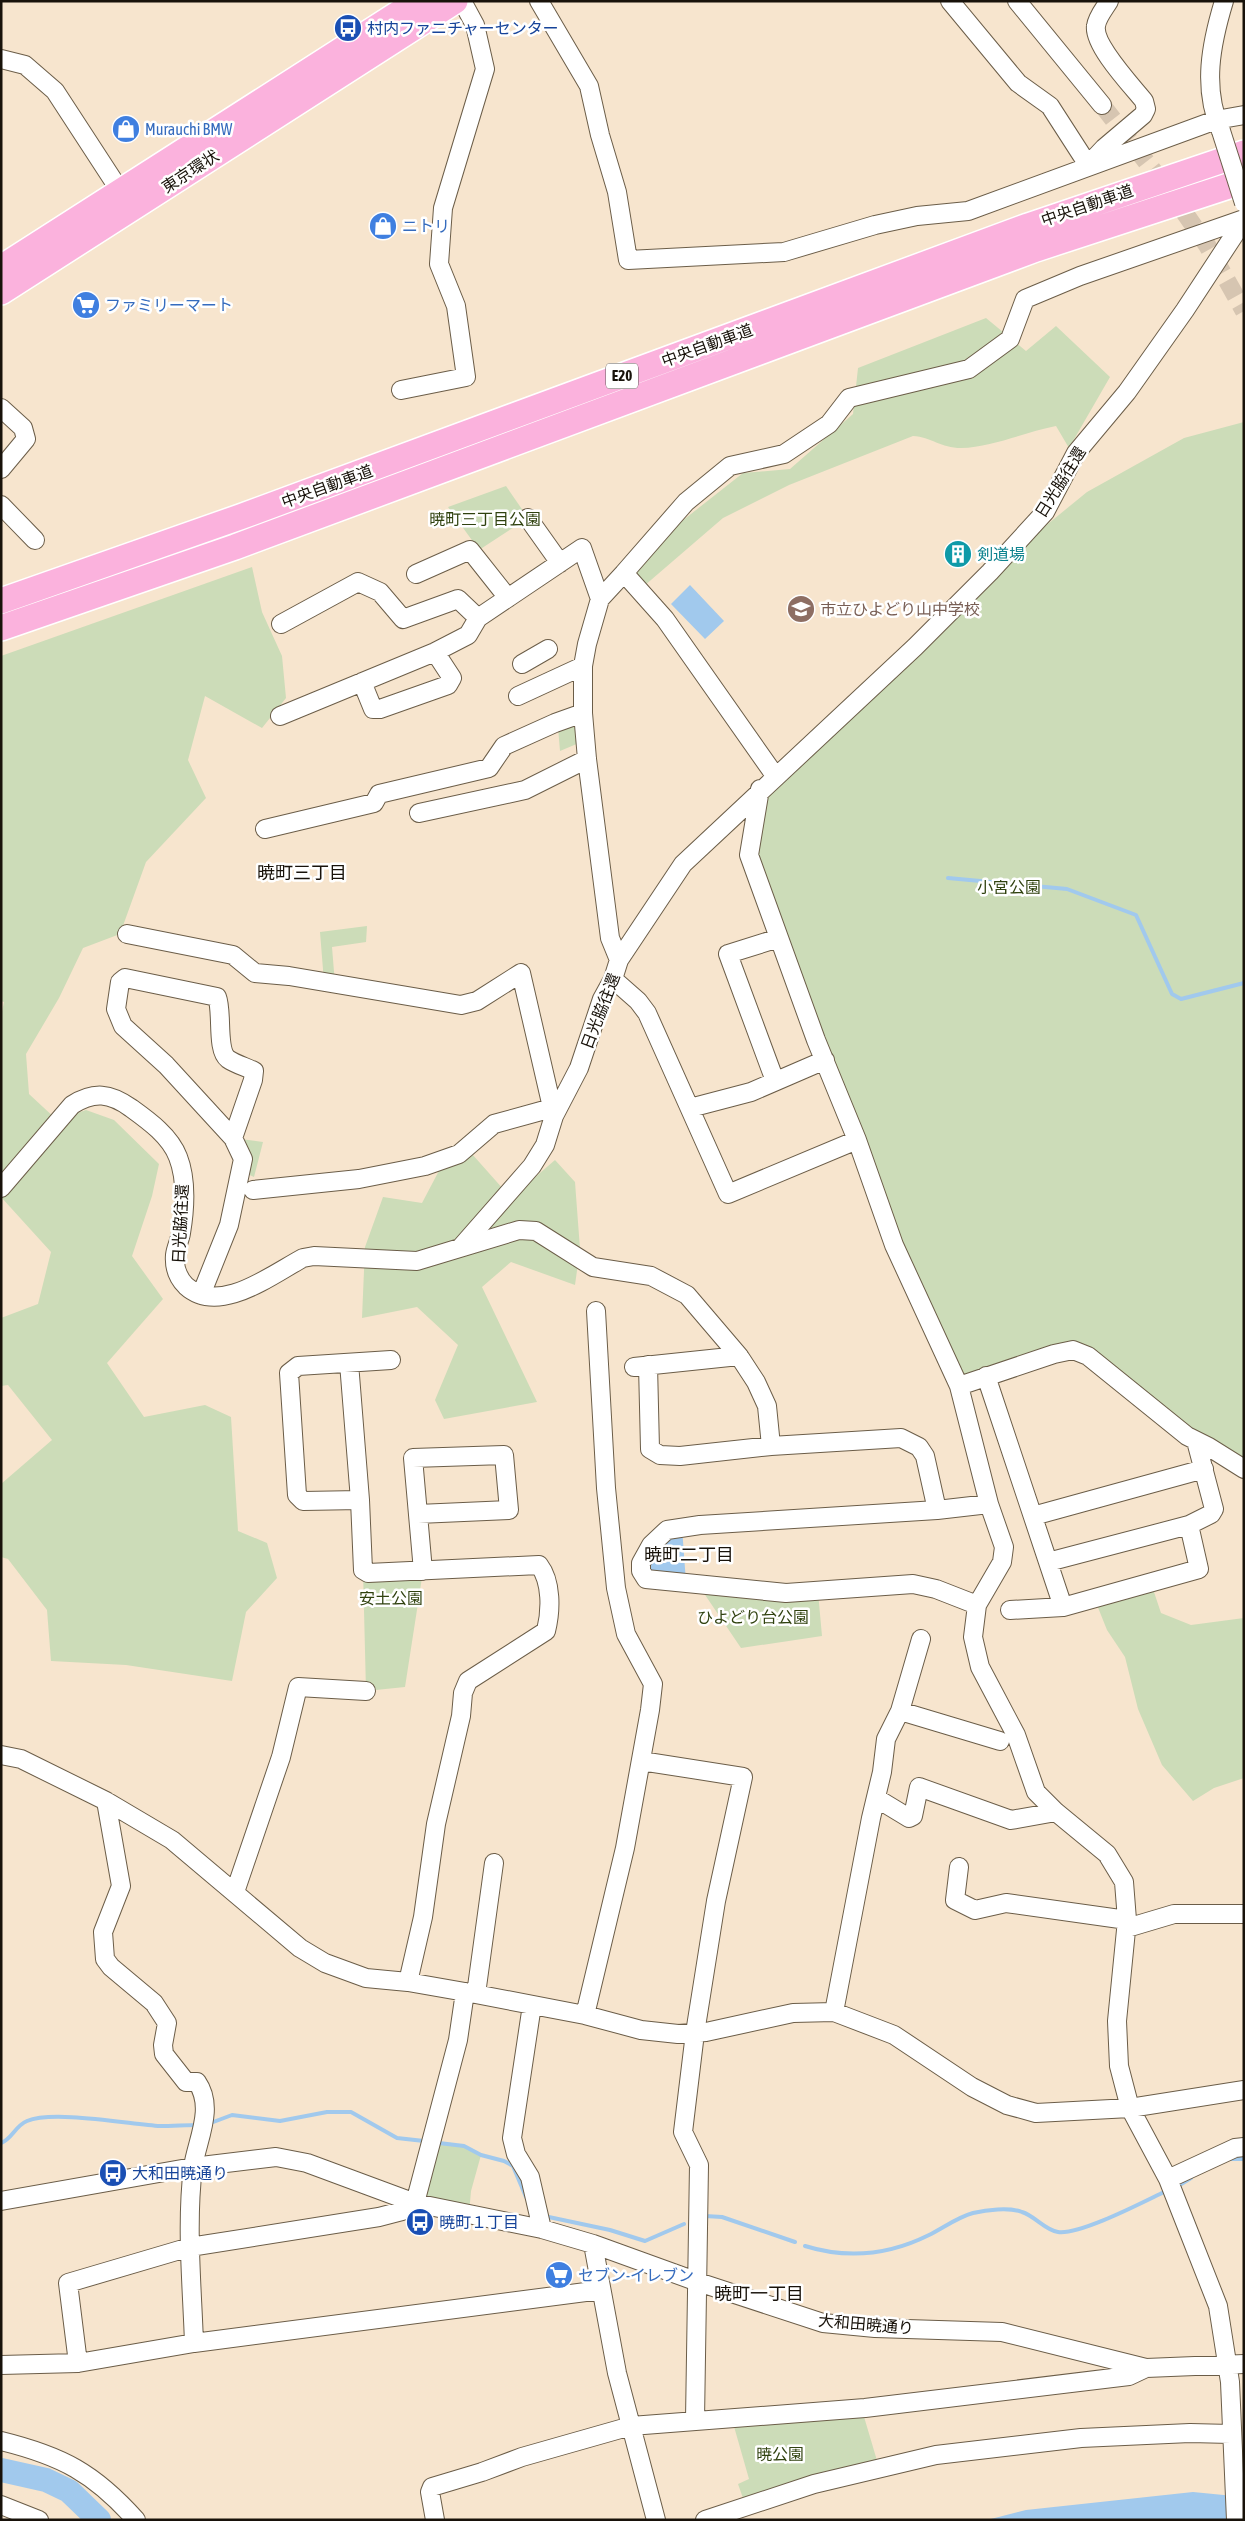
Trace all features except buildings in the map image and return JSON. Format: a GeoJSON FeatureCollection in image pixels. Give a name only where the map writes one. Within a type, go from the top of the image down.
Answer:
{"type":"FeatureCollection","features":[{"type":"Feature","properties":{"kind":"highway","name":"東京環状"},"geometry":{"type":"LineString","coordinates":[[1,292],[126,200],[418,1]]}},
{"type":"Feature","properties":{"kind":"highway","name":"東京環状"},"geometry":{"type":"LineString","coordinates":[[1,268],[126,200],[455,1]]}},
{"type":"Feature","properties":{"kind":"highway","name":"中央自動車道"},"geometry":{"type":"LineString","coordinates":[[1,601],[240,517],[991,239],[1170,176],[1244,153]]}},
{"type":"Feature","properties":{"kind":"highway","name":"中央自動車道"},"geometry":{"type":"LineString","coordinates":[[1,628],[235,547],[1036,249],[1244,181]]}},
{"type":"Feature","properties":{"kind":"street"},"geometry":{"type":"LineString","coordinates":[[401,390],[466,377],[456,306],[439,264],[443,208],[485,69],[475,25],[462,1]]}},
{"type":"Feature","properties":{"kind":"street"},"geometry":{"type":"LineString","coordinates":[[539,1],[589,86],[600,135],[617,192],[628,260],[784,252],[875,224],[917,216],[968,211],[1088,165],[1219,125],[1244,115]]}},
{"type":"Feature","properties":{"kind":"street"},"geometry":{"type":"LineString","coordinates":[[950,1],[1018,83],[1050,106],[1088,165]]}},
{"type":"Feature","properties":{"kind":"street"},"geometry":{"type":"LineString","coordinates":[[1017,1],[1102,105]]}},
{"type":"Feature","properties":{"kind":"street"},"geometry":{"type":"LineString","coordinates":[[1088,165],[1104,148],[1143,115],[1146,109],[1144,101],[1105,53],[1096,31],[1097,21],[1109,1]]}},
{"type":"Feature","properties":{"kind":"street"},"geometry":{"type":"LineString","coordinates":[[1224,1],[1209,78],[1219,125],[1244,203]]}},
{"type":"Feature","properties":{"kind":"street"},"geometry":{"type":"LineString","coordinates":[[1,59],[26,65],[55,91],[126,200]]}},
{"type":"Feature","properties":{"kind":"street"},"geometry":{"type":"LineString","coordinates":[[619,960],[610,938],[587,759],[583,713],[583,666],[600,598],[686,502],[730,466],[784,454],[829,424],[849,398],[969,369],[1010,339],[1024,300],[1080,276],[1244,219]]}},
{"type":"Feature","properties":{"kind":"street","name":"日光脇往還"},"geometry":{"type":"LineString","coordinates":[[453,1254],[532,1166],[545,1145],[553,1112],[579,1068],[602,999],[613,979],[619,960],[683,864],[915,647],[990,572],[1045,512],[1076,452],[1127,392],[1185,310],[1244,219]]}},
{"type":"Feature","properties":{"kind":"street"},"geometry":{"type":"LineString","coordinates":[[1,408],[23,428],[26,439],[1,469]]}},
{"type":"Feature","properties":{"kind":"street"},"geometry":{"type":"LineString","coordinates":[[1,505],[36,540]]}},
{"type":"Feature","properties":{"kind":"street"},"geometry":{"type":"LineString","coordinates":[[528,518],[560,563]]}},
{"type":"Feature","properties":{"kind":"street"},"geometry":{"type":"LineString","coordinates":[[280,716],[435,652],[468,636],[478,618],[582,548],[600,598]]}},
{"type":"Feature","properties":{"kind":"street"},"geometry":{"type":"LineString","coordinates":[[416,574],[470,550],[508,598]]}},
{"type":"Feature","properties":{"kind":"street"},"geometry":{"type":"LineString","coordinates":[[624,572],[665,619],[776,777]]}},
{"type":"Feature","properties":{"kind":"street"},"geometry":{"type":"LineString","coordinates":[[281,624],[358,582],[380,592],[403,619],[458,599],[478,618]]}},
{"type":"Feature","properties":{"kind":"street"},"geometry":{"type":"LineString","coordinates":[[362,682],[373,708],[380,709],[448,685],[452,678],[435,652]]}},
{"type":"Feature","properties":{"kind":"street"},"geometry":{"type":"LineString","coordinates":[[535,656],[547,683]]}},
{"type":"Feature","properties":{"kind":"street"},"geometry":{"type":"LineString","coordinates":[[518,696],[583,666]]}},
{"type":"Feature","properties":{"kind":"street"},"geometry":{"type":"LineString","coordinates":[[265,829],[374,803],[379,794],[489,768],[504,746],[555,722],[583,713]]}},
{"type":"Feature","properties":{"kind":"street"},"geometry":{"type":"LineString","coordinates":[[419,813],[525,790],[587,759]]}},
{"type":"Feature","properties":{"kind":"street"},"geometry":{"type":"LineString","coordinates":[[760,790],[749,855],[825,1060],[857,1140],[894,1244],[959,1386],[989,1504],[1004,1547],[1002,1562],[977,1604],[974,1637],[980,1667],[1016,1735],[1036,1792],[1056,1812],[1107,1854],[1124,1882],[1127,1924],[1117,2021],[1119,2066],[1130,2108],[1168,2179],[1218,2306],[1235,2365],[1231,2439],[1236,2520]]}},
{"type":"Feature","properties":{"kind":"street"},"geometry":{"type":"LineString","coordinates":[[128,934],[233,955],[255,974],[289,976],[461,1005],[477,1001],[521,973],[553,1112],[494,1124],[459,1154],[426,1166],[359,1179],[253,1190]]}},
{"type":"Feature","properties":{"kind":"street"},"geometry":{"type":"LineString","coordinates":[[776,1081],[728,954],[779,938]]}},
{"type":"Feature","properties":{"kind":"street"},"geometry":{"type":"LineString","coordinates":[[232,1138],[253,1080],[254,1071],[228,1059],[222,1053],[220,1004],[217,997],[125,978],[120,982],[116,1009],[123,1026],[166,1064],[232,1138],[243,1159],[229,1225],[201,1295],[223,1298],[303,1258],[314,1256],[417,1261],[453,1254],[519,1230],[536,1231],[593,1272],[651,1276],[687,1295],[739,1356],[756,1382],[767,1406],[770,1446]]}},
{"type":"Feature","properties":{"kind":"street"},"geometry":{"type":"LineString","coordinates":[[613,979],[638,1001],[647,1014],[728,1194],[857,1140]]}},
{"type":"Feature","properties":{"kind":"street"},"geometry":{"type":"LineString","coordinates":[[690,1108],[751,1092],[825,1060]]}},
{"type":"Feature","properties":{"kind":"street","name":"日光脇往還"},"geometry":{"type":"LineString","coordinates":[[1,1188],[59,1117],[72,1105],[85,1097],[102,1095],[120,1100],[156,1128],[173,1146],[178,1156],[182,1167],[184,1207],[175,1255],[176,1269],[182,1281],[192,1291],[201,1295]]}},
{"type":"Feature","properties":{"kind":"street"},"geometry":{"type":"LineString","coordinates":[[585,2016],[642,1761],[653,1684],[626,1634],[616,1588],[606,1488],[596,1311]]}},
{"type":"Feature","properties":{"kind":"street"},"geometry":{"type":"LineString","coordinates":[[959,1386],[1073,1350],[1088,1356],[1155,1412],[1196,1441],[1210,1446],[1244,1469]]}},
{"type":"Feature","properties":{"kind":"street"},"geometry":{"type":"LineString","coordinates":[[739,1356],[641,1366],[650,1449],[660,1455],[680,1456],[770,1446],[901,1438],[919,1447],[925,1456],[937,1510]]}},
{"type":"Feature","properties":{"kind":"street"},"geometry":{"type":"LineString","coordinates":[[360,1500],[303,1501],[298,1495],[289,1373],[298,1366],[391,1360]]}},
{"type":"Feature","properties":{"kind":"street"},"geometry":{"type":"LineString","coordinates":[[349,1363],[360,1500],[363,1570],[368,1573],[388,1574],[539,1565],[543,1570],[551,1610],[546,1631],[468,1681],[463,1693],[461,1716],[436,1824],[423,1917],[408,1982]]}},
{"type":"Feature","properties":{"kind":"street"},"geometry":{"type":"LineString","coordinates":[[986,1376],[1063,1608]]}},
{"type":"Feature","properties":{"kind":"street"},"geometry":{"type":"LineString","coordinates":[[1048,1562],[1189,1525],[1211,1514],[1214,1509],[1196,1441]]}},
{"type":"Feature","properties":{"kind":"street"},"geometry":{"type":"LineString","coordinates":[[418,1514],[509,1510],[504,1455],[413,1458],[418,1514],[424,1571]]}},
{"type":"Feature","properties":{"kind":"street"},"geometry":{"type":"LineString","coordinates":[[1033,1516],[1204,1469]]}},
{"type":"Feature","properties":{"kind":"street"},"geometry":{"type":"LineString","coordinates":[[977,1604],[935,1593],[913,1584],[786,1593],[646,1579],[641,1571],[641,1563],[651,1545],[666,1530],[700,1525],[937,1510],[989,1504]]}},
{"type":"Feature","properties":{"kind":"street"},"geometry":{"type":"LineString","coordinates":[[1010,1610],[1063,1608],[1199,1569],[1189,1525]]}},
{"type":"Feature","properties":{"kind":"street"},"geometry":{"type":"LineString","coordinates":[[834,2012],[882,1772],[886,1739],[900,1711],[921,1639]]}},
{"type":"Feature","properties":{"kind":"street"},"geometry":{"type":"LineString","coordinates":[[235,1892],[281,1756],[298,1687],[366,1691]]}},
{"type":"Feature","properties":{"kind":"street"},"geometry":{"type":"LineString","coordinates":[[900,1711],[1000,1741]]}},
{"type":"Feature","properties":{"kind":"street"},"geometry":{"type":"LineString","coordinates":[[1,1756],[21,1759],[106,1801],[172,1840],[300,1948],[325,1962],[366,1978],[408,1982],[470,1993],[585,2016],[641,2030],[678,2034],[695,2033],[793,2014],[834,2012],[894,2035],[972,2087],[1007,2105],[1036,2113],[1130,2108],[1185,2101],[1244,2090]]}},
{"type":"Feature","properties":{"kind":"street"},"geometry":{"type":"LineString","coordinates":[[642,1761],[743,1777],[716,1901],[695,2033],[683,2132],[699,2165],[695,2420]]}},
{"type":"Feature","properties":{"kind":"street"},"geometry":{"type":"LineString","coordinates":[[876,1798],[909,1818],[913,1816],[919,1787],[1011,1820],[1056,1812]]}},
{"type":"Feature","properties":{"kind":"street"},"geometry":{"type":"LineString","coordinates":[[106,1801],[121,1886],[103,1932],[105,1959],[111,1967],[154,2003],[167,2023],[163,2045],[167,2060],[186,2082],[198,2082],[202,2088],[206,2120],[193,2167],[190,2247],[194,2343]]}},
{"type":"Feature","properties":{"kind":"street"},"geometry":{"type":"LineString","coordinates":[[78,2362],[68,2283],[190,2247],[379,2217],[402,2212],[415,2203],[470,1993],[494,1863]]}},
{"type":"Feature","properties":{"kind":"street"},"geometry":{"type":"LineString","coordinates":[[959,1867],[955,1900],[975,1910],[1006,1902],[1127,1924],[1174,1914],[1244,1914]]}},
{"type":"Feature","properties":{"kind":"street"},"geometry":{"type":"LineString","coordinates":[[532,2005],[512,2138],[516,2154],[530,2177],[541,2220]]}},
{"type":"Feature","properties":{"kind":"street"},"geometry":{"type":"LineString","coordinates":[[1168,2179],[1235,2148],[1244,2147]]}},
{"type":"Feature","properties":{"kind":"street","name":"大和田暁通り"},"geometry":{"type":"LineString","coordinates":[[1,2201],[193,2167],[276,2157],[307,2163],[415,2203],[541,2220],[593,2244],[698,2282],[823,2323],[875,2328],[1002,2332],[1146,2368],[1235,2365]]}},
{"type":"Feature","properties":{"kind":"street"},"geometry":{"type":"LineString","coordinates":[[593,2244],[616,2373],[656,2520]]}},
{"type":"Feature","properties":{"kind":"street"},"geometry":{"type":"LineString","coordinates":[[1,2365],[78,2362],[194,2343],[601,2290]]}},
{"type":"Feature","properties":{"kind":"street"},"geometry":{"type":"LineString","coordinates":[[435,2520],[430,2492],[432,2487],[482,2472],[522,2457],[631,2426],[865,2408],[1128,2376],[1146,2368]]}},
{"type":"Feature","properties":{"kind":"street"},"geometry":{"type":"LineString","coordinates":[[705,2520],[814,2484],[936,2455],[1015,2444],[1081,2438],[1190,2432],[1231,2439]]}},
{"type":"Feature","properties":{"kind":"street"},"geometry":{"type":"LineString","coordinates":[[1,2441],[32,2448],[64,2460],[93,2478],[112,2494],[136,2520]]}},
{"type":"Feature","properties":{"kind":"street"},"geometry":{"type":"LineString","coordinates":[[9,2511],[39,2520]]}},
{"type":"Feature","properties":{"kind":"green space"},"geometry":{"type":"Polygon","coordinates":[[[986,318],[1026,351],[1056,326],[1110,377],[1069,448],[1056,426],[985,445],[961,448],[954,448],[913,436],[789,485],[723,518],[644,586],[633,577],[677,525],[743,473],[790,469],[853,414],[858,368],[986,318]]]}},
{"type":"Feature","properties":{"kind":"green space","name":"小宮公園"},"geometry":{"type":"Polygon","coordinates":[[[1244,422],[1244,1469],[1073,1350],[959,1386],[749,855],[762,796],[1038,532],[1087,492],[1184,438],[1244,422]]]}},
{"type":"Feature","properties":{"kind":"green space","name":"暁町三丁目公園"},"geometry":{"type":"Polygon","coordinates":[[[506,486],[528,518],[479,550],[448,507],[506,486]]]}},
{"type":"Feature","properties":{"kind":"green space"},"geometry":{"type":"Polygon","coordinates":[[[252,567],[262,612],[282,656],[286,698],[262,728],[205,696],[188,760],[206,798],[146,862],[120,934],[83,948],[59,998],[26,1054],[29,1094],[57,1120],[86,1110],[114,1120],[159,1164],[152,1196],[132,1256],[163,1299],[107,1363],[144,1417],[205,1405],[231,1417],[238,1531],[267,1543],[277,1578],[246,1612],[232,1681],[126,1665],[51,1661],[47,1610],[8,1559],[1,1557],[1,1484],[52,1440],[8,1385],[1,1386],[1,1318],[38,1304],[51,1252],[1,1197],[1,1016],[4,1002],[1,1001],[1,656],[252,567]]]}},
{"type":"Feature","properties":{"kind":"green space"},"geometry":{"type":"Polygon","coordinates":[[[577,722],[579,743],[560,751],[558,727],[577,722]]]}},
{"type":"Feature","properties":{"kind":"green space"},"geometry":{"type":"Polygon","coordinates":[[[367,926],[366,942],[332,947],[335,984],[324,982],[320,932],[367,926]]]}},
{"type":"Feature","properties":{"kind":"green space"},"geometry":{"type":"Polygon","coordinates":[[[233,1138],[263,1142],[254,1177],[241,1171],[233,1138]]]}},
{"type":"Feature","properties":{"kind":"green space"},"geometry":{"type":"Polygon","coordinates":[[[472,1154],[511,1198],[555,1160],[575,1182],[580,1249],[575,1285],[511,1262],[482,1287],[537,1402],[444,1419],[435,1400],[458,1345],[417,1307],[362,1318],[365,1247],[383,1197],[422,1203],[442,1165],[472,1154]]]}},
{"type":"Feature","properties":{"kind":"green space","name":"安土公園"},"geometry":{"type":"Polygon","coordinates":[[[363,1570],[423,1571],[405,1687],[366,1691],[363,1570]]]}},
{"type":"Feature","properties":{"kind":"green space","name":"ひよどり台公園"},"geometry":{"type":"Polygon","coordinates":[[[697,1583],[818,1592],[822,1636],[741,1648],[697,1583]]]}},
{"type":"Feature","properties":{"kind":"green space"},"geometry":{"type":"Polygon","coordinates":[[[1153,1589],[1161,1613],[1191,1625],[1244,1618],[1244,1778],[1214,1788],[1193,1801],[1162,1765],[1138,1709],[1125,1657],[1107,1630],[1097,1605],[1153,1589]]]}},
{"type":"Feature","properties":{"kind":"green space"},"geometry":{"type":"Polygon","coordinates":[[[439,2143],[464,2146],[481,2155],[471,2191],[469,2214],[415,2203],[439,2143]]]}},
{"type":"Feature","properties":{"kind":"green space","name":"暁公園"},"geometry":{"type":"Polygon","coordinates":[[[862,2410],[878,2464],[744,2501],[738,2484],[749,2479],[733,2423],[862,2410]]]}},
{"type":"Feature","properties":{"kind":"water"},"geometry":{"type":"Polygon","coordinates":[[[690,585],[724,621],[705,639],[671,604],[690,585]]]}},
{"type":"Feature","properties":{"kind":"water"},"geometry":{"type":"Polygon","coordinates":[[[682,1528],[686,1582],[646,1579],[651,1545],[682,1528]]]}},
{"type":"Feature","properties":{"kind":"water"},"geometry":{"type":"Polygon","coordinates":[[[1193,2492],[1244,2497],[1244,2520],[987,2520],[1026,2510],[1193,2492]]]}},
{"type":"Feature","properties":{"kind":"waterway"},"geometry":{"type":"LineString","coordinates":[[948,878],[1067,889],[1136,915],[1172,994],[1181,999],[1244,983]]}},
{"type":"Feature","properties":{"kind":"waterway"},"geometry":{"type":"LineString","coordinates":[[208,2124],[232,2115],[280,2121],[327,2112],[351,2112],[397,2138],[424,2141]]}},
{"type":"Feature","properties":{"kind":"waterway"},"geometry":{"type":"LineString","coordinates":[[1,2143],[8,2139],[23,2123],[39,2118],[72,2117],[160,2126],[199,2125]]}},
{"type":"Feature","properties":{"kind":"waterway"},"geometry":{"type":"LineString","coordinates":[[439,2143],[464,2146],[481,2155],[504,2161],[513,2166],[526,2197]]}},
{"type":"Feature","properties":{"kind":"waterway"},"geometry":{"type":"LineString","coordinates":[[1228,2159],[1244,2159]]}},
{"type":"Feature","properties":{"kind":"waterway"},"geometry":{"type":"LineString","coordinates":[[1178,2186],[1191,2178]]}},
{"type":"Feature","properties":{"kind":"waterway"},"geometry":{"type":"LineString","coordinates":[[805,2246],[836,2253],[852,2254],[883,2251],[914,2242],[967,2215],[998,2210],[1017,2210],[1053,2231],[1068,2232],[1111,2217],[1164,2192]]}},
{"type":"Feature","properties":{"kind":"waterway"},"geometry":{"type":"LineString","coordinates":[[544,2216],[610,2230],[645,2241],[684,2224]]}},
{"type":"Feature","properties":{"kind":"waterway"},"geometry":{"type":"LineString","coordinates":[[705,2216],[722,2217],[795,2242]]}},
{"type":"Feature","properties":{"kind":"waterway"},"geometry":{"type":"LineString","coordinates":[[1,2470],[46,2480],[69,2491],[99,2520]]}},
{"type":"Feature","properties":{"kind":"tunnel"},"geometry":{"type":"LineString","coordinates":[[1102,105],[1173,196],[1207,245],[1244,311]]}},
{"type":"Feature","properties":{"kind":"place","name":"村内ファニチャーセンター"},"geometry":{"type":"Point","coordinates":[348,28]}},
{"type":"Feature","properties":{"kind":"place","name":"Murauchi BMW"},"geometry":{"type":"Point","coordinates":[126,129]}},
{"type":"Feature","properties":{"kind":"place","name":"ニトリ"},"geometry":{"type":"Point","coordinates":[383,226]}},
{"type":"Feature","properties":{"kind":"place","name":"ファミリーマート"},"geometry":{"type":"Point","coordinates":[86,305]}},
{"type":"Feature","properties":{"kind":"place","name":"剣道場"},"geometry":{"type":"Point","coordinates":[958,554]}},
{"type":"Feature","properties":{"kind":"place","name":"市立ひよどり山中学校"},"geometry":{"type":"Point","coordinates":[801,609]}},
{"type":"Feature","properties":{"kind":"place","name":"大和田暁通り"},"geometry":{"type":"Point","coordinates":[113,2173]}},
{"type":"Feature","properties":{"kind":"place","name":"暁町１丁目"},"geometry":{"type":"Point","coordinates":[420,2222]}},
{"type":"Feature","properties":{"kind":"place","name":"セブン-イレブン"},"geometry":{"type":"Point","coordinates":[559,2275]}},
{"type":"Feature","properties":{"kind":"district","name":"暁町三丁目"},"geometry":{"type":"Point","coordinates":[302,873]}},
{"type":"Feature","properties":{"kind":"district","name":"暁町二丁目"},"geometry":{"type":"Point","coordinates":[689,1555]}},
{"type":"Feature","properties":{"kind":"district","name":"暁町一丁目"},"geometry":{"type":"Point","coordinates":[759,2294]}}]}
